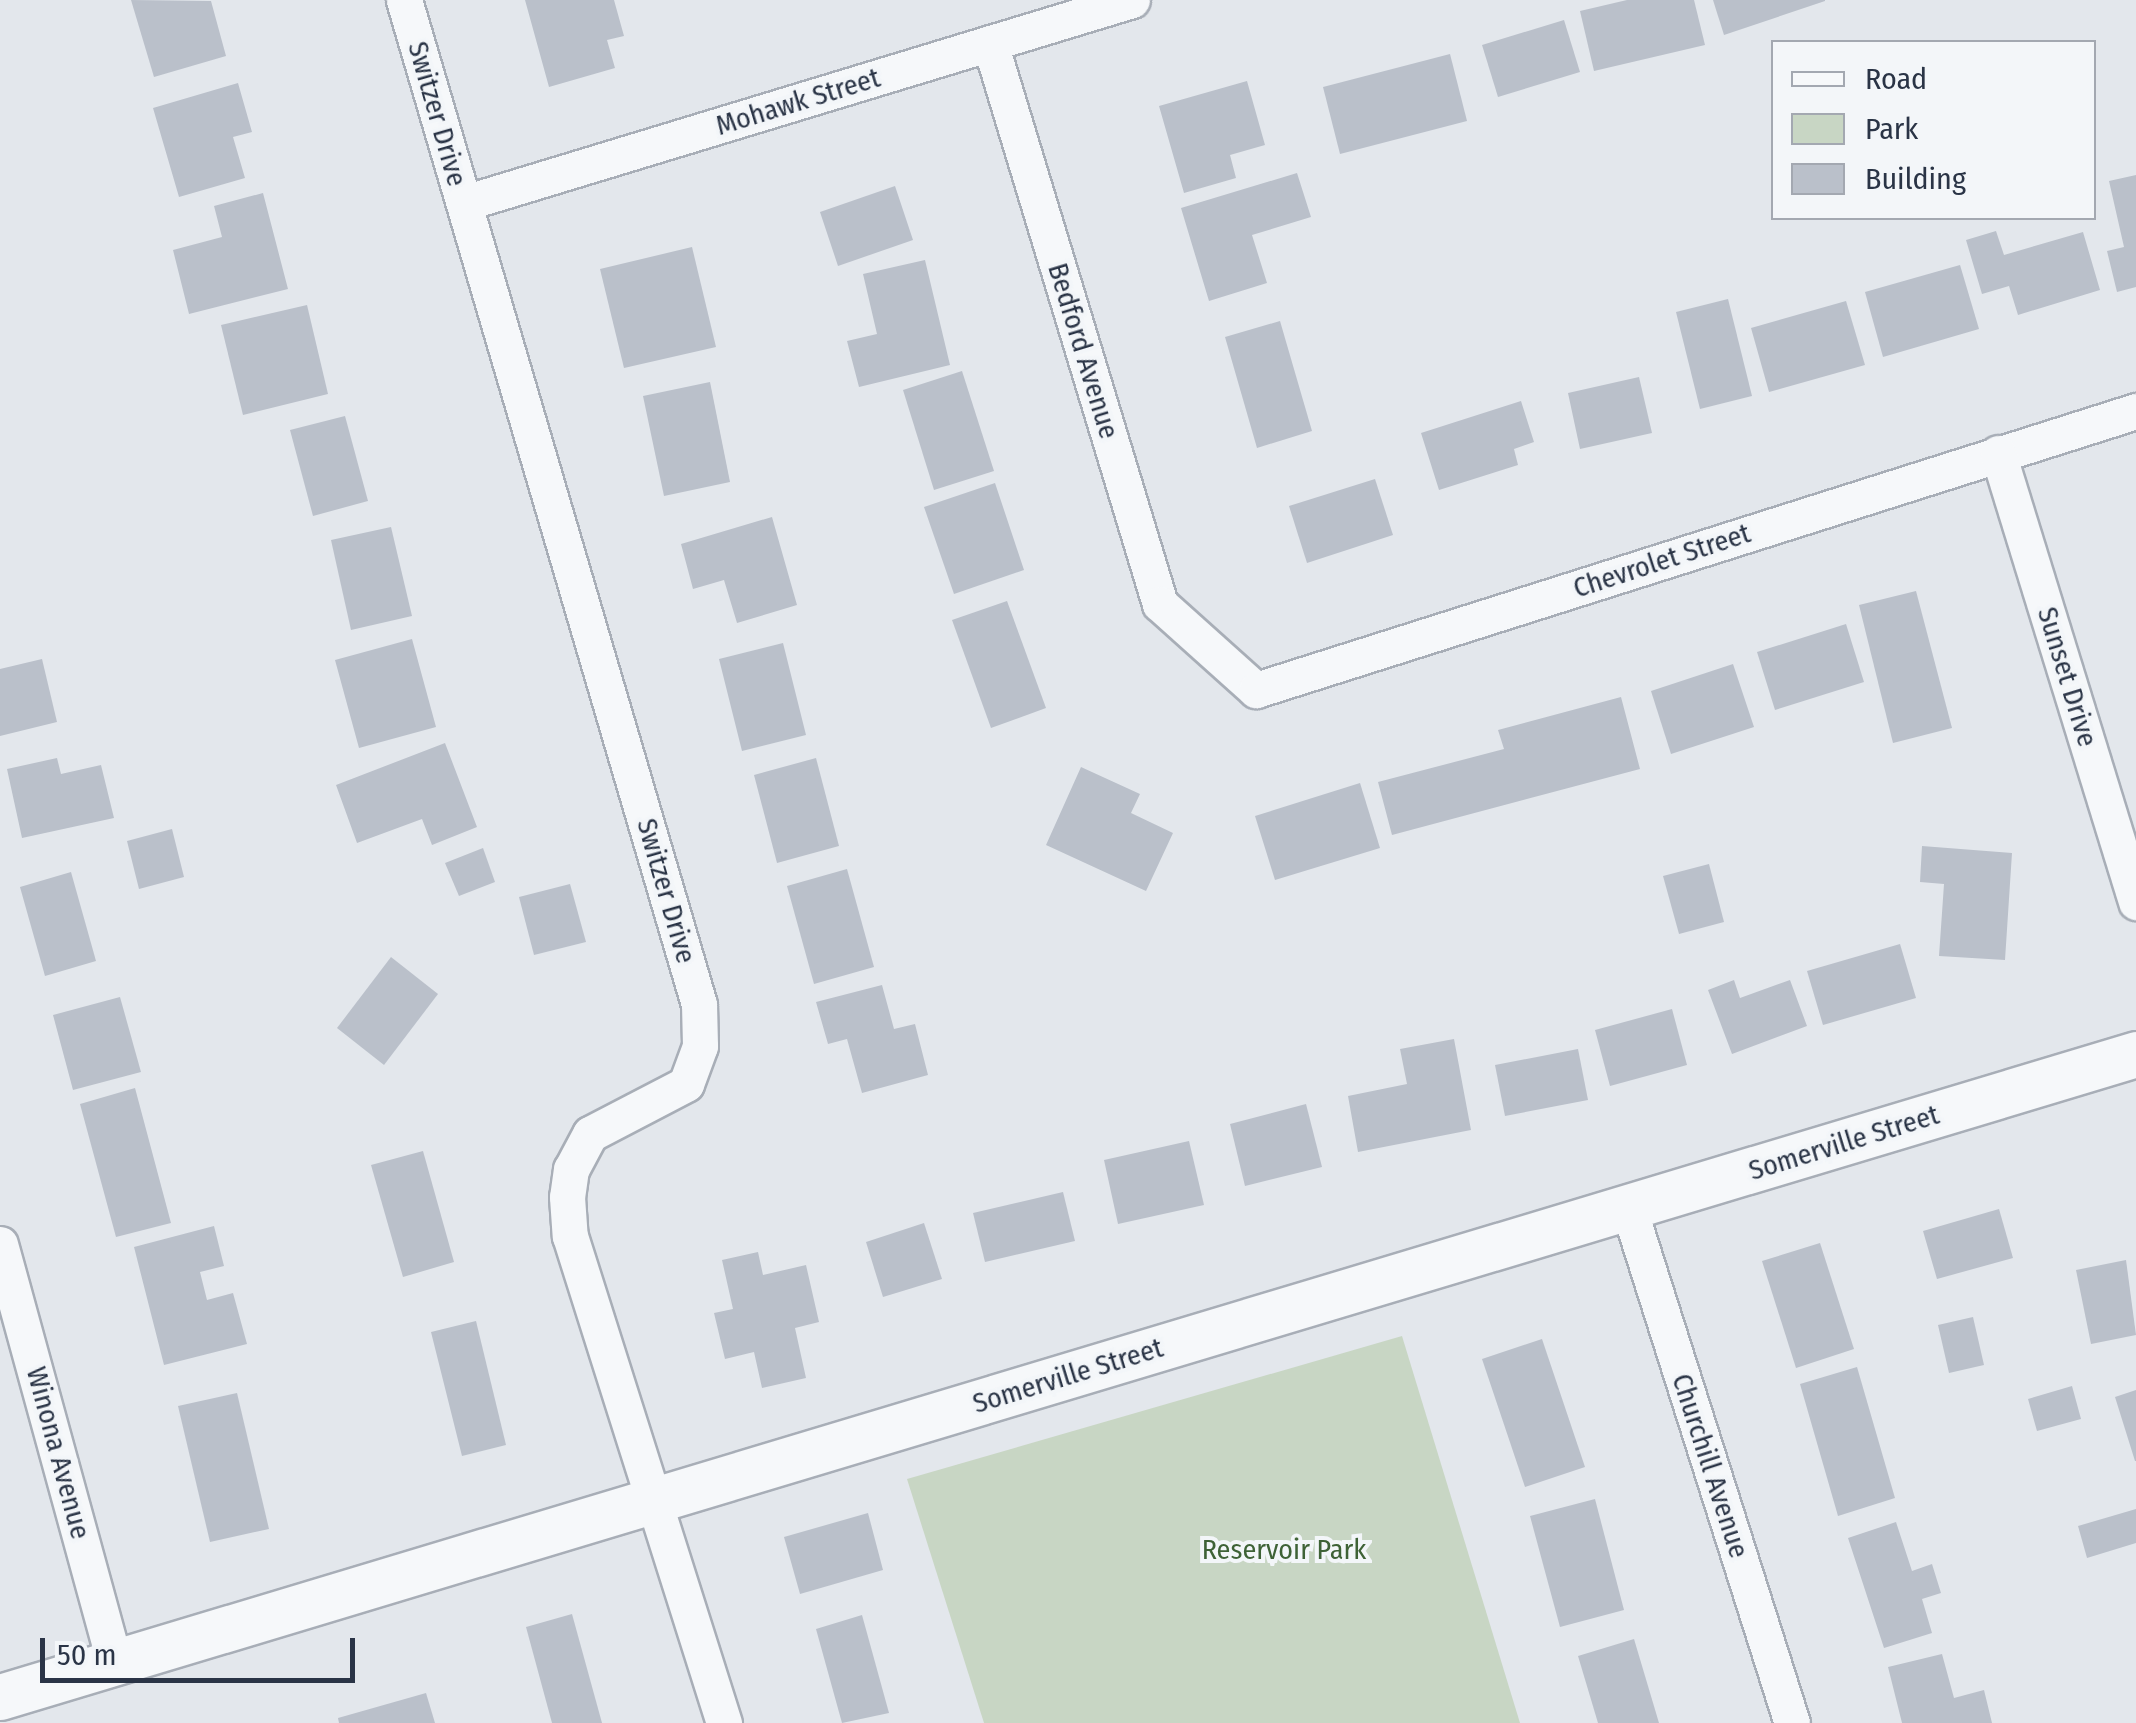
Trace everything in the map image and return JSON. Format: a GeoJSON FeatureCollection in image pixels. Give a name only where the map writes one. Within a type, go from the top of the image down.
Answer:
{"type":"FeatureCollection","features":[{"type":"Feature","properties":{"kind":"street","name":"Switzer Drive"},"geometry":{"type":"LineString","coordinates":[[404,0],[699,1004],[700,1046],[686,1084],[656,1106],[590,1134],[571,1169],[568,1197],[570,1236],[724,1723]]}},
{"type":"Feature","properties":{"kind":"street","name":"Mohawk Street"},"geometry":{"type":"LineString","coordinates":[[464,203],[1132,0]]}},
{"type":"Feature","properties":{"kind":"street","name":"Bedford Avenue"},"geometry":{"type":"LineString","coordinates":[[990,42],[1160,604],[1203,643]]}},
{"type":"Feature","properties":{"kind":"street","name":"Chevrolet Street"},"geometry":{"type":"LineString","coordinates":[[1203,643],[1256,690],[2136,411]]}},
{"type":"Feature","properties":{"kind":"street","name":"Sunset Drive"},"geometry":{"type":"LineString","coordinates":[[1998,452],[2136,902]]}},
{"type":"Feature","properties":{"kind":"street","name":"Somerville Street"},"geometry":{"type":"LineString","coordinates":[[0,1697],[2136,1054]]}},
{"type":"Feature","properties":{"kind":"street","name":"Churchill Avenue"},"geometry":{"type":"LineString","coordinates":[[1629,1209],[1792,1723]]}},
{"type":"Feature","properties":{"kind":"street","name":"Winona Avenue"},"geometry":{"type":"LineString","coordinates":[[0,1244],[115,1663]]}},
{"type":"Feature","properties":{"kind":"green space","name":"Reservoir Park"},"geometry":{"type":"Polygon","coordinates":[[[1402,1336],[1520,1723],[984,1723],[907,1479],[1402,1336]]]}},
{"type":"Feature","properties":{"kind":"building"},"geometry":{"type":"Polygon","coordinates":[[[131,0],[211,1],[226,56],[154,77],[131,0]]]}},
{"type":"Feature","properties":{"kind":"building"},"geometry":{"type":"Polygon","coordinates":[[[525,0],[614,0],[624,36],[607,40],[615,68],[549,87],[525,0]]]}},
{"type":"Feature","properties":{"kind":"building"},"geometry":{"type":"Polygon","coordinates":[[[1627,0],[1694,0],[1705,45],[1594,71],[1580,11],[1627,0]]]}},
{"type":"Feature","properties":{"kind":"building"},"geometry":{"type":"Polygon","coordinates":[[[1713,0],[1825,0],[1825,1],[1724,35],[1713,0]]]}},
{"type":"Feature","properties":{"kind":"building"},"geometry":{"type":"Polygon","coordinates":[[[1564,20],[1580,72],[1498,97],[1482,45],[1564,20]]]}},
{"type":"Feature","properties":{"kind":"building"},"geometry":{"type":"Polygon","coordinates":[[[1450,54],[1467,121],[1340,154],[1323,87],[1450,54]]]}},
{"type":"Feature","properties":{"kind":"building"},"geometry":{"type":"Polygon","coordinates":[[[1247,81],[1265,145],[1230,155],[1236,178],[1184,193],[1159,106],[1247,81]]]}},
{"type":"Feature","properties":{"kind":"building"},"geometry":{"type":"Polygon","coordinates":[[[238,83],[252,132],[233,137],[245,178],[179,197],[153,108],[238,83]]]}},
{"type":"Feature","properties":{"kind":"building"},"geometry":{"type":"Polygon","coordinates":[[[1297,173],[1311,217],[1252,235],[1267,283],[1209,301],[1181,208],[1297,173]]]}},
{"type":"Feature","properties":{"kind":"building"},"geometry":{"type":"Polygon","coordinates":[[[2136,175],[2136,287],[2117,292],[2107,251],[2124,247],[2109,181],[2136,175]]]}},
{"type":"Feature","properties":{"kind":"building"},"geometry":{"type":"Polygon","coordinates":[[[895,186],[913,240],[838,266],[820,212],[895,186]]]}},
{"type":"Feature","properties":{"kind":"building"},"geometry":{"type":"Polygon","coordinates":[[[263,193],[288,289],[189,314],[173,250],[222,237],[214,206],[263,193]]]}},
{"type":"Feature","properties":{"kind":"building"},"geometry":{"type":"Polygon","coordinates":[[[1996,231],[2004,255],[2083,232],[2100,290],[2018,315],[2009,286],[1982,294],[1966,240],[1996,231]]]}},
{"type":"Feature","properties":{"kind":"building"},"geometry":{"type":"Polygon","coordinates":[[[692,247],[716,347],[624,368],[600,269],[692,247]]]}},
{"type":"Feature","properties":{"kind":"building"},"geometry":{"type":"Polygon","coordinates":[[[925,260],[950,365],[859,387],[847,341],[877,334],[863,274],[925,260]]]}},
{"type":"Feature","properties":{"kind":"building"},"geometry":{"type":"Polygon","coordinates":[[[1960,265],[1979,329],[1883,357],[1865,292],[1960,265]]]}},
{"type":"Feature","properties":{"kind":"building"},"geometry":{"type":"Polygon","coordinates":[[[1728,299],[1752,396],[1700,409],[1676,312],[1728,299]]]}},
{"type":"Feature","properties":{"kind":"building"},"geometry":{"type":"Polygon","coordinates":[[[1846,301],[1865,365],[1769,392],[1751,328],[1846,301]]]}},
{"type":"Feature","properties":{"kind":"building"},"geometry":{"type":"Polygon","coordinates":[[[307,305],[328,394],[243,415],[221,325],[307,305]]]}},
{"type":"Feature","properties":{"kind":"building"},"geometry":{"type":"Polygon","coordinates":[[[1280,321],[1312,431],[1257,448],[1225,337],[1280,321]]]}},
{"type":"Feature","properties":{"kind":"building"},"geometry":{"type":"Polygon","coordinates":[[[962,371],[994,471],[934,490],[903,390],[962,371]]]}},
{"type":"Feature","properties":{"kind":"building"},"geometry":{"type":"Polygon","coordinates":[[[1639,377],[1652,433],[1580,449],[1568,393],[1639,377]]]}},
{"type":"Feature","properties":{"kind":"building"},"geometry":{"type":"Polygon","coordinates":[[[710,382],[730,482],[664,496],[643,396],[710,382]]]}},
{"type":"Feature","properties":{"kind":"building"},"geometry":{"type":"Polygon","coordinates":[[[1521,401],[1534,442],[1514,449],[1518,465],[1439,490],[1421,433],[1521,401]]]}},
{"type":"Feature","properties":{"kind":"building"},"geometry":{"type":"Polygon","coordinates":[[[345,416],[368,501],[313,516],[290,430],[345,416]]]}},
{"type":"Feature","properties":{"kind":"building"},"geometry":{"type":"Polygon","coordinates":[[[1375,479],[1393,535],[1307,563],[1289,506],[1375,479]]]}},
{"type":"Feature","properties":{"kind":"building"},"geometry":{"type":"Polygon","coordinates":[[[995,483],[1024,570],[954,594],[924,507],[995,483]]]}},
{"type":"Feature","properties":{"kind":"building"},"geometry":{"type":"Polygon","coordinates":[[[772,517],[797,605],[737,623],[724,580],[693,589],[681,544],[772,517]]]}},
{"type":"Feature","properties":{"kind":"building"},"geometry":{"type":"Polygon","coordinates":[[[391,527],[412,616],[351,630],[331,540],[391,527]]]}},
{"type":"Feature","properties":{"kind":"building"},"geometry":{"type":"Polygon","coordinates":[[[1916,591],[1952,728],[1893,743],[1859,605],[1916,591]]]}},
{"type":"Feature","properties":{"kind":"building"},"geometry":{"type":"Polygon","coordinates":[[[1007,601],[1046,708],[991,728],[952,620],[1007,601]]]}},
{"type":"Feature","properties":{"kind":"building"},"geometry":{"type":"Polygon","coordinates":[[[1846,624],[1864,682],[1775,710],[1757,652],[1846,624]]]}},
{"type":"Feature","properties":{"kind":"building"},"geometry":{"type":"Polygon","coordinates":[[[412,639],[436,727],[359,748],[335,660],[412,639]]]}},
{"type":"Feature","properties":{"kind":"building"},"geometry":{"type":"Polygon","coordinates":[[[783,643],[806,735],[742,751],[719,659],[783,643]]]}},
{"type":"Feature","properties":{"kind":"building"},"geometry":{"type":"Polygon","coordinates":[[[42,659],[57,722],[0,736],[0,669],[42,659]]]}},
{"type":"Feature","properties":{"kind":"building"},"geometry":{"type":"Polygon","coordinates":[[[1733,664],[1754,727],[1671,754],[1651,691],[1733,664]]]}},
{"type":"Feature","properties":{"kind":"building"},"geometry":{"type":"Polygon","coordinates":[[[1621,697],[1640,769],[1392,835],[1378,782],[1504,749],[1498,730],[1621,697]]]}},
{"type":"Feature","properties":{"kind":"building"},"geometry":{"type":"Polygon","coordinates":[[[445,743],[477,827],[432,845],[422,819],[357,843],[336,785],[445,743]]]}},
{"type":"Feature","properties":{"kind":"building"},"geometry":{"type":"Polygon","coordinates":[[[57,758],[61,774],[101,765],[114,818],[22,838],[7,769],[57,758]]]}},
{"type":"Feature","properties":{"kind":"building"},"geometry":{"type":"Polygon","coordinates":[[[816,758],[839,846],[777,863],[754,775],[816,758]]]}},
{"type":"Feature","properties":{"kind":"building"},"geometry":{"type":"Polygon","coordinates":[[[1081,767],[1140,794],[1131,813],[1173,833],[1146,891],[1046,845],[1081,767]]]}},
{"type":"Feature","properties":{"kind":"building"},"geometry":{"type":"Polygon","coordinates":[[[1360,783],[1380,848],[1275,880],[1255,816],[1360,783]]]}},
{"type":"Feature","properties":{"kind":"building"},"geometry":{"type":"Polygon","coordinates":[[[172,829],[184,877],[139,889],[127,841],[172,829]]]}},
{"type":"Feature","properties":{"kind":"building"},"geometry":{"type":"Polygon","coordinates":[[[1922,846],[2012,853],[2005,960],[1939,956],[1944,884],[1920,882],[1922,846]]]}},
{"type":"Feature","properties":{"kind":"building"},"geometry":{"type":"Polygon","coordinates":[[[483,848],[495,882],[459,896],[445,863],[483,848]]]}},
{"type":"Feature","properties":{"kind":"building"},"geometry":{"type":"Polygon","coordinates":[[[1709,864],[1724,922],[1679,934],[1663,876],[1709,864]]]}},
{"type":"Feature","properties":{"kind":"building"},"geometry":{"type":"Polygon","coordinates":[[[847,869],[874,967],[814,984],[787,886],[847,869]]]}},
{"type":"Feature","properties":{"kind":"building"},"geometry":{"type":"Polygon","coordinates":[[[71,872],[96,961],[45,976],[20,887],[71,872]]]}},
{"type":"Feature","properties":{"kind":"building"},"geometry":{"type":"Polygon","coordinates":[[[570,884],[586,942],[534,955],[519,897],[570,884]]]}},
{"type":"Feature","properties":{"kind":"building"},"geometry":{"type":"Polygon","coordinates":[[[1900,944],[1916,998],[1823,1025],[1807,971],[1900,944]]]}},
{"type":"Feature","properties":{"kind":"building"},"geometry":{"type":"Polygon","coordinates":[[[391,957],[438,994],[384,1065],[337,1028],[391,957]]]}},
{"type":"Feature","properties":{"kind":"building"},"geometry":{"type":"Polygon","coordinates":[[[1734,980],[1740,998],[1790,980],[1807,1026],[1732,1054],[1708,990],[1734,980]]]}},
{"type":"Feature","properties":{"kind":"building"},"geometry":{"type":"Polygon","coordinates":[[[882,985],[894,1029],[915,1024],[928,1075],[862,1093],[847,1039],[828,1044],[816,1002],[882,985]]]}},
{"type":"Feature","properties":{"kind":"building"},"geometry":{"type":"Polygon","coordinates":[[[120,997],[141,1072],[73,1090],[53,1015],[120,997]]]}},
{"type":"Feature","properties":{"kind":"building"},"geometry":{"type":"Polygon","coordinates":[[[1672,1009],[1687,1065],[1610,1086],[1595,1030],[1672,1009]]]}},
{"type":"Feature","properties":{"kind":"building"},"geometry":{"type":"Polygon","coordinates":[[[1454,1039],[1471,1130],[1358,1152],[1348,1096],[1407,1084],[1400,1049],[1454,1039]]]}},
{"type":"Feature","properties":{"kind":"building"},"geometry":{"type":"Polygon","coordinates":[[[1578,1049],[1588,1100],[1505,1116],[1495,1065],[1578,1049]]]}},
{"type":"Feature","properties":{"kind":"building"},"geometry":{"type":"Polygon","coordinates":[[[135,1088],[171,1223],[116,1237],[80,1104],[135,1088]]]}},
{"type":"Feature","properties":{"kind":"building"},"geometry":{"type":"Polygon","coordinates":[[[1306,1104],[1322,1167],[1245,1186],[1230,1124],[1306,1104]]]}},
{"type":"Feature","properties":{"kind":"building"},"geometry":{"type":"Polygon","coordinates":[[[1189,1141],[1204,1205],[1118,1224],[1104,1160],[1189,1141]]]}},
{"type":"Feature","properties":{"kind":"building"},"geometry":{"type":"Polygon","coordinates":[[[423,1151],[454,1262],[403,1277],[371,1165],[423,1151]]]}},
{"type":"Feature","properties":{"kind":"building"},"geometry":{"type":"Polygon","coordinates":[[[1063,1192],[1075,1241],[985,1262],[973,1213],[1063,1192]]]}},
{"type":"Feature","properties":{"kind":"building"},"geometry":{"type":"Polygon","coordinates":[[[1999,1209],[2013,1258],[1937,1279],[1923,1231],[1999,1209]]]}},
{"type":"Feature","properties":{"kind":"building"},"geometry":{"type":"Polygon","coordinates":[[[924,1223],[942,1279],[883,1297],[866,1242],[924,1223]]]}},
{"type":"Feature","properties":{"kind":"building"},"geometry":{"type":"Polygon","coordinates":[[[214,1226],[224,1266],[200,1272],[207,1300],[233,1293],[247,1344],[164,1365],[134,1247],[214,1226]]]}},
{"type":"Feature","properties":{"kind":"building"},"geometry":{"type":"Polygon","coordinates":[[[1820,1243],[1854,1349],[1796,1368],[1762,1261],[1820,1243]]]}},
{"type":"Feature","properties":{"kind":"building"},"geometry":{"type":"Polygon","coordinates":[[[758,1252],[763,1275],[806,1265],[819,1322],[795,1328],[806,1378],[762,1388],[754,1352],[725,1359],[714,1313],[733,1309],[722,1260],[758,1252]]]}},
{"type":"Feature","properties":{"kind":"building"},"geometry":{"type":"Polygon","coordinates":[[[2126,1260],[2136,1335],[2091,1344],[2076,1270],[2126,1260]]]}},
{"type":"Feature","properties":{"kind":"building"},"geometry":{"type":"Polygon","coordinates":[[[1973,1317],[1984,1365],[1949,1373],[1938,1325],[1973,1317]]]}},
{"type":"Feature","properties":{"kind":"building"},"geometry":{"type":"Polygon","coordinates":[[[476,1321],[506,1445],[462,1456],[431,1332],[476,1321]]]}},
{"type":"Feature","properties":{"kind":"building"},"geometry":{"type":"Polygon","coordinates":[[[1542,1339],[1585,1467],[1525,1487],[1482,1359],[1542,1339]]]}},
{"type":"Feature","properties":{"kind":"building"},"geometry":{"type":"Polygon","coordinates":[[[1857,1367],[1895,1498],[1838,1516],[1800,1384],[1857,1367]]]}},
{"type":"Feature","properties":{"kind":"building"},"geometry":{"type":"Polygon","coordinates":[[[2072,1386],[2081,1419],[2037,1431],[2028,1399],[2072,1386]]]}},
{"type":"Feature","properties":{"kind":"building"},"geometry":{"type":"Polygon","coordinates":[[[2136,1390],[2136,1461],[2135,1461],[2115,1397],[2136,1390]]]}},
{"type":"Feature","properties":{"kind":"building"},"geometry":{"type":"Polygon","coordinates":[[[237,1393],[269,1529],[210,1542],[178,1406],[237,1393]]]}},
{"type":"Feature","properties":{"kind":"building"},"geometry":{"type":"Polygon","coordinates":[[[1595,1499],[1624,1610],[1560,1627],[1530,1516],[1595,1499]]]}},
{"type":"Feature","properties":{"kind":"building"},"geometry":{"type":"Polygon","coordinates":[[[2136,1509],[2136,1543],[2087,1558],[2078,1526],[2136,1509]]]}},
{"type":"Feature","properties":{"kind":"building"},"geometry":{"type":"Polygon","coordinates":[[[868,1513],[883,1570],[800,1594],[784,1537],[868,1513]]]}},
{"type":"Feature","properties":{"kind":"building"},"geometry":{"type":"Polygon","coordinates":[[[1896,1522],[1912,1571],[1932,1564],[1941,1593],[1922,1599],[1932,1633],[1884,1648],[1848,1538],[1896,1522]]]}},
{"type":"Feature","properties":{"kind":"building"},"geometry":{"type":"Polygon","coordinates":[[[572,1614],[602,1723],[552,1723],[526,1627],[572,1614]]]}},
{"type":"Feature","properties":{"kind":"building"},"geometry":{"type":"Polygon","coordinates":[[[862,1615],[889,1713],[842,1723],[816,1629],[862,1615]]]}},
{"type":"Feature","properties":{"kind":"building"},"geometry":{"type":"Polygon","coordinates":[[[1634,1639],[1659,1723],[1598,1723],[1578,1656],[1634,1639]]]}},
{"type":"Feature","properties":{"kind":"building"},"geometry":{"type":"Polygon","coordinates":[[[1942,1654],[1954,1698],[1984,1690],[1992,1723],[1902,1723],[1888,1667],[1942,1654]]]}},
{"type":"Feature","properties":{"kind":"building"},"geometry":{"type":"Polygon","coordinates":[[[426,1693],[435,1723],[339,1723],[338,1718],[426,1693]]]}}]}
